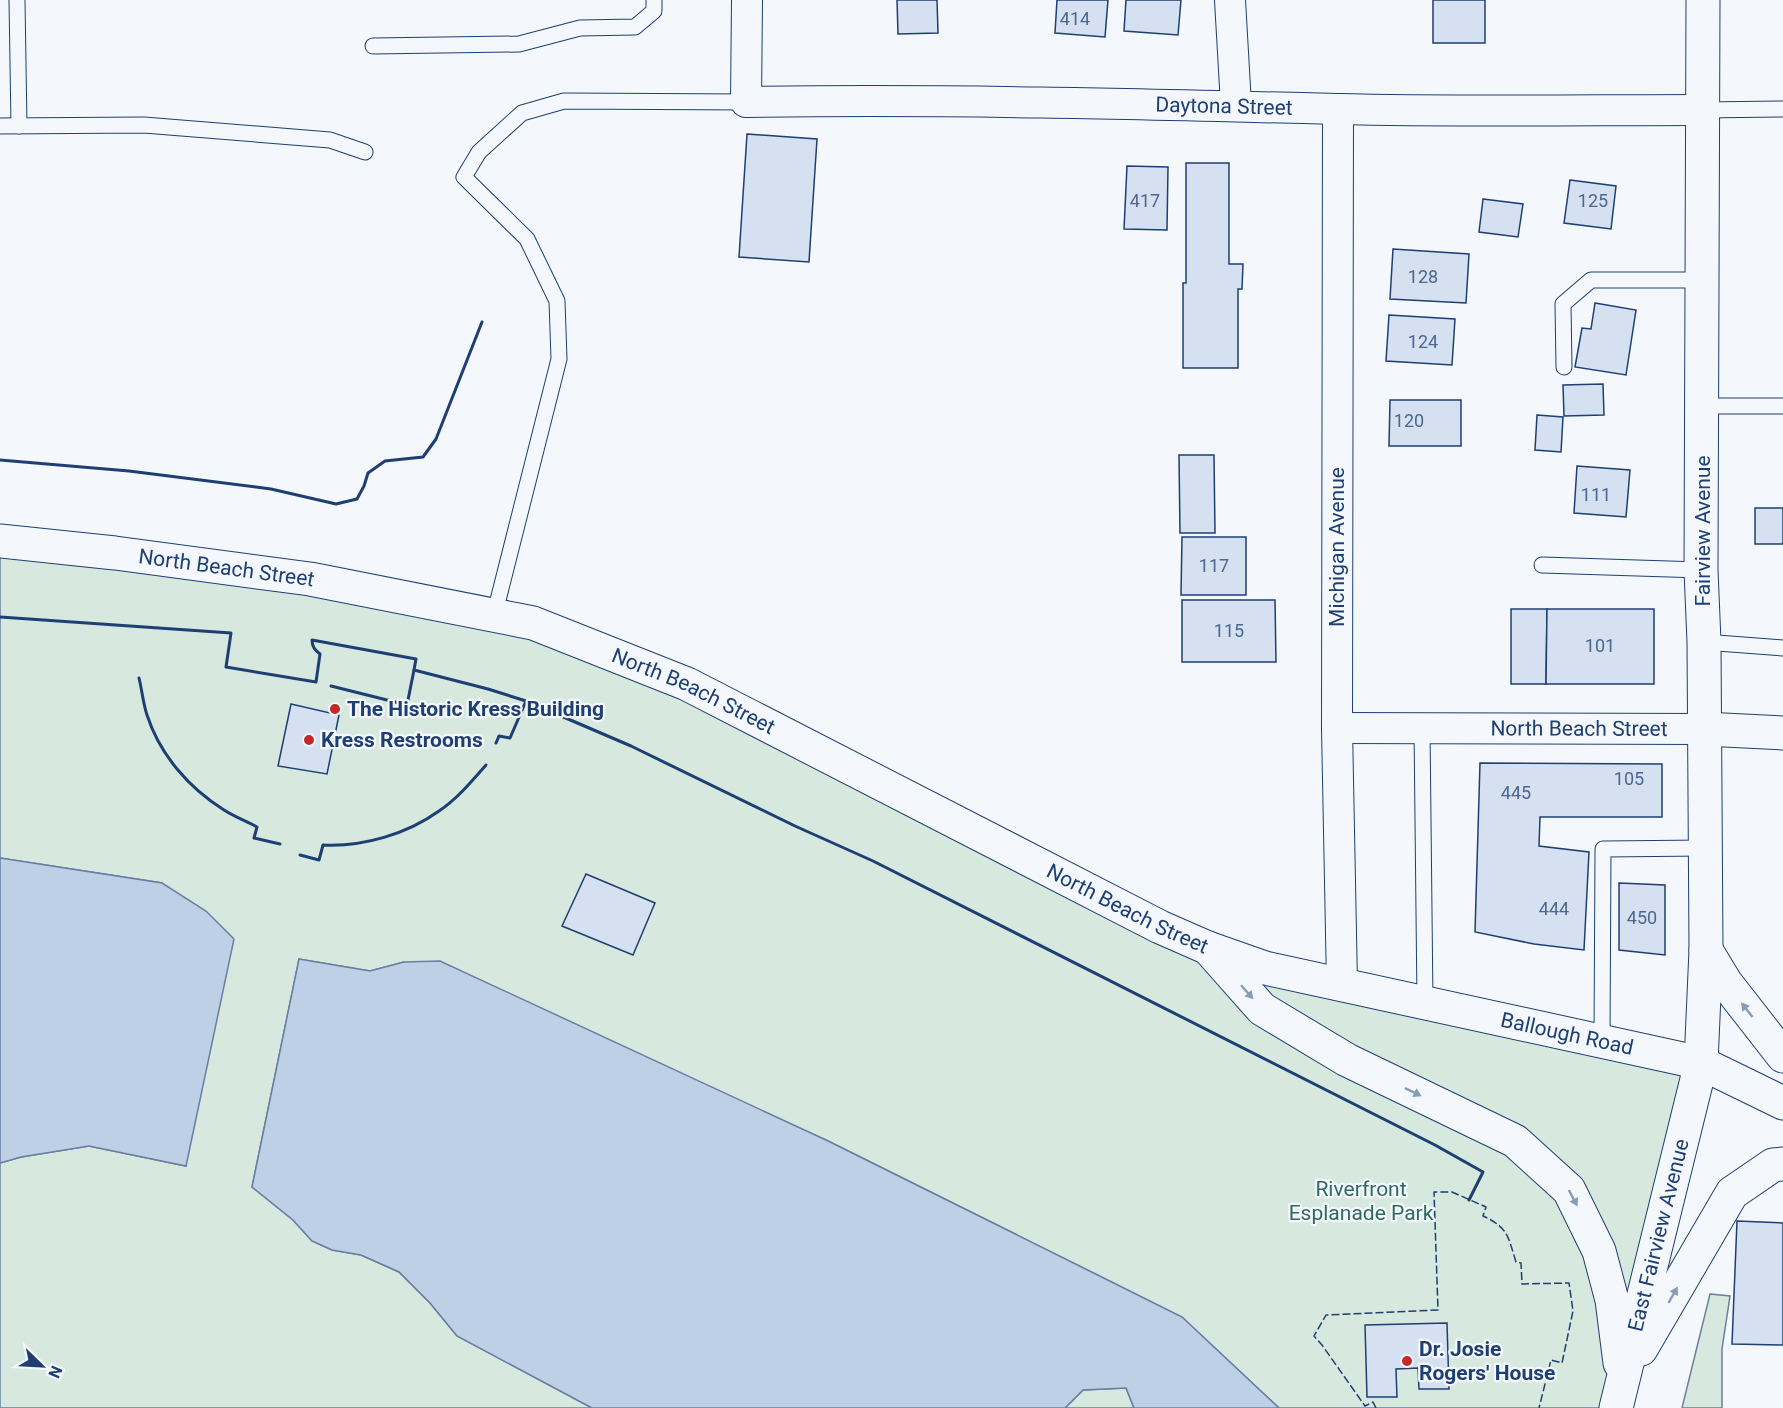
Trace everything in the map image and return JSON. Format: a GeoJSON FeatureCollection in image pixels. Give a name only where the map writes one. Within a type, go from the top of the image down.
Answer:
{"type":"FeatureCollection","features":[{"type":"Feature","properties":{"kind":"main road","name":"Fairview Avenue"},"geometry":{"type":"LineString","coordinates":[[1701,1063],[1707,950],[1704,642],[1701,570],[1703,0]]}},
{"type":"Feature","properties":{"kind":"main road","name":"North Beach Street"},"geometry":{"type":"LineString","coordinates":[[0,541],[115,553],[310,579],[533,623],[687,684],[1150,922],[1208,948],[1265,968],[1342,984]]}},
{"type":"Feature","properties":{"kind":"main road","name":"North Beach Street"},"geometry":{"type":"LineString","coordinates":[[1704,729],[1783,733]]}},
{"type":"Feature","properties":{"kind":"main road"},"geometry":{"type":"LineString","coordinates":[[1208,948],[1262,1009],[1347,1060],[1515,1141],[1569,1190],[1599,1251],[1612,1300],[1619,1395]]}},
{"type":"Feature","properties":{"kind":"main road"},"geometry":{"type":"LineString","coordinates":[[1707,950],[1726,983],[1783,1056]]}},
{"type":"Feature","properties":{"kind":"main road","name":"Ballough Road"},"geometry":{"type":"LineString","coordinates":[[1342,984],[1701,1063],[1783,1104]]}},
{"type":"Feature","properties":{"kind":"main road","name":"East Fairview Avenue"},"geometry":{"type":"LineString","coordinates":[[1619,1395],[1701,1063]]}},
{"type":"Feature","properties":{"kind":"main road"},"geometry":{"type":"LineString","coordinates":[[1619,1395],[1732,1193],[1773,1165],[1783,1164]]}},
{"type":"Feature","properties":{"kind":"street"},"geometry":{"type":"LineString","coordinates":[[746,102],[747,0]]}},
{"type":"Feature","properties":{"kind":"street"},"geometry":{"type":"LineString","coordinates":[[1230,0],[1236,105]]}},
{"type":"Feature","properties":{"kind":"street","name":"Daytona Street"},"geometry":{"type":"LineString","coordinates":[[746,102],[867,100],[1236,105],[1338,109],[1702,111]]}},
{"type":"Feature","properties":{"kind":"street","name":"Michigan Avenue"},"geometry":{"type":"LineString","coordinates":[[1338,109],[1336,728],[1342,984]]}},
{"type":"Feature","properties":{"kind":"street","name":"North Beach Street"},"geometry":{"type":"LineString","coordinates":[[1336,728],[1704,729]]}},
{"type":"Feature","properties":{"kind":"lane"},"geometry":{"type":"LineString","coordinates":[[17,0],[19,126]]}},
{"type":"Feature","properties":{"kind":"lane"},"geometry":{"type":"LineString","coordinates":[[373,46],[519,44],[580,28],[635,27],[654,11],[654,0]]}},
{"type":"Feature","properties":{"kind":"lane"},"geometry":{"type":"LineString","coordinates":[[494,616],[559,358],[557,301],[527,239],[464,177],[479,152],[522,113],[564,101],[746,102]]}},
{"type":"Feature","properties":{"kind":"lane"},"geometry":{"type":"LineString","coordinates":[[1702,111],[1783,109]]}},
{"type":"Feature","properties":{"kind":"lane"},"geometry":{"type":"LineString","coordinates":[[0,126],[144,125],[330,140],[365,152]]}},
{"type":"Feature","properties":{"kind":"lane"},"geometry":{"type":"LineString","coordinates":[[1564,367],[1563,304],[1592,280],[1702,280]]}},
{"type":"Feature","properties":{"kind":"lane"},"geometry":{"type":"LineString","coordinates":[[1703,406],[1783,406]]}},
{"type":"Feature","properties":{"kind":"lane"},"geometry":{"type":"LineString","coordinates":[[1542,565],[1701,570]]}},
{"type":"Feature","properties":{"kind":"lane"},"geometry":{"type":"LineString","coordinates":[[1704,642],[1783,648]]}},
{"type":"Feature","properties":{"kind":"lane"},"geometry":{"type":"LineString","coordinates":[[1422,728],[1425,1003]]}},
{"type":"Feature","properties":{"kind":"lane"},"geometry":{"type":"LineString","coordinates":[[1602,1041],[1603,849],[1706,848]]}},
{"type":"Feature","properties":{"kind":"green space","name":"Riverfront Esplanade Park"},"geometry":{"type":"Polygon","coordinates":[[[0,541],[533,623],[1160,927],[1701,1063],[1616,1408],[1279,1408],[1182,1317],[826,1140],[404,962],[370,971],[299,959],[252,1187],[293,1220],[312,1241],[332,1250],[361,1255],[399,1272],[430,1303],[457,1336],[592,1408],[0,1408],[0,1163],[21,1157],[89,1146],[186,1166],[162,883],[0,858],[0,541]]]}},
{"type":"Feature","properties":{"kind":"green space"},"geometry":{"type":"Polygon","coordinates":[[[1710,1294],[1730,1296],[1722,1349],[1722,1408],[1682,1408],[1710,1294]]]}},
{"type":"Feature","properties":{"kind":"green space"},"geometry":{"type":"Polygon","coordinates":[[[1126,1388],[1134,1408],[1065,1408],[1083,1390],[1126,1388]]]}},
{"type":"Feature","properties":{"kind":"water"},"geometry":{"type":"Polygon","coordinates":[[[0,858],[162,883],[206,911],[234,939],[186,1166],[89,1146],[21,1157],[0,1163],[0,858]]]}},
{"type":"Feature","properties":{"kind":"water"},"geometry":{"type":"Polygon","coordinates":[[[299,959],[370,971],[404,962],[440,961],[826,1140],[1182,1317],[1279,1408],[1134,1408],[1126,1388],[1083,1390],[1065,1408],[592,1408],[457,1336],[430,1303],[399,1272],[361,1255],[332,1250],[312,1241],[293,1220],[252,1187],[299,959]]]}},
{"type":"Feature","properties":{"kind":"building"},"geometry":{"type":"Polygon","coordinates":[[[897,0],[937,0],[938,33],[898,34],[897,0]]]}},
{"type":"Feature","properties":{"kind":"building"},"geometry":{"type":"Polygon","coordinates":[[[1057,0],[1108,0],[1105,37],[1055,33],[1057,0]]]}},
{"type":"Feature","properties":{"kind":"building"},"geometry":{"type":"Polygon","coordinates":[[[1126,0],[1181,0],[1178,35],[1124,31],[1126,0]]]}},
{"type":"Feature","properties":{"kind":"building"},"geometry":{"type":"Polygon","coordinates":[[[1433,0],[1485,0],[1485,43],[1433,43],[1433,0]]]}},
{"type":"Feature","properties":{"kind":"building"},"geometry":{"type":"Polygon","coordinates":[[[747,134],[817,139],[809,262],[739,257],[747,134]]]}},
{"type":"Feature","properties":{"kind":"building"},"geometry":{"type":"Polygon","coordinates":[[[1186,163],[1229,163],[1229,264],[1243,264],[1242,289],[1238,289],[1238,368],[1183,368],[1186,163]]]}},
{"type":"Feature","properties":{"kind":"building"},"geometry":{"type":"Polygon","coordinates":[[[1127,166],[1168,167],[1167,230],[1124,229],[1127,166]]]}},
{"type":"Feature","properties":{"kind":"building"},"geometry":{"type":"Polygon","coordinates":[[[1570,180],[1616,186],[1611,229],[1564,223],[1570,180]]]}},
{"type":"Feature","properties":{"kind":"building"},"geometry":{"type":"Polygon","coordinates":[[[1483,199],[1523,204],[1518,237],[1479,232],[1483,199]]]}},
{"type":"Feature","properties":{"kind":"building"},"geometry":{"type":"Polygon","coordinates":[[[1393,249],[1469,254],[1466,303],[1390,299],[1393,249]]]}},
{"type":"Feature","properties":{"kind":"building"},"geometry":{"type":"Polygon","coordinates":[[[1595,303],[1636,310],[1626,375],[1575,367],[1582,328],[1591,329],[1595,303]]]}},
{"type":"Feature","properties":{"kind":"building"},"geometry":{"type":"Polygon","coordinates":[[[1389,315],[1455,319],[1452,365],[1386,361],[1389,315]]]}},
{"type":"Feature","properties":{"kind":"building"},"geometry":{"type":"Polygon","coordinates":[[[1603,384],[1604,415],[1564,416],[1563,385],[1603,384]]]}},
{"type":"Feature","properties":{"kind":"building"},"geometry":{"type":"Polygon","coordinates":[[[1390,400],[1461,400],[1461,446],[1389,446],[1390,400]]]}},
{"type":"Feature","properties":{"kind":"building"},"geometry":{"type":"Polygon","coordinates":[[[1537,415],[1563,417],[1561,452],[1535,450],[1537,415]]]}},
{"type":"Feature","properties":{"kind":"building"},"geometry":{"type":"Polygon","coordinates":[[[1179,455],[1214,455],[1215,533],[1180,533],[1179,455]]]}},
{"type":"Feature","properties":{"kind":"building"},"geometry":{"type":"Polygon","coordinates":[[[1577,466],[1630,470],[1626,517],[1574,513],[1577,466]]]}},
{"type":"Feature","properties":{"kind":"building"},"geometry":{"type":"Polygon","coordinates":[[[1755,508],[1783,508],[1783,544],[1755,544],[1755,508]]]}},
{"type":"Feature","properties":{"kind":"building"},"geometry":{"type":"Polygon","coordinates":[[[1182,537],[1246,537],[1246,595],[1181,595],[1182,537]]]}},
{"type":"Feature","properties":{"kind":"building"},"geometry":{"type":"Polygon","coordinates":[[[1182,600],[1275,600],[1276,662],[1182,662],[1182,600]]]}},
{"type":"Feature","properties":{"kind":"building"},"geometry":{"type":"Polygon","coordinates":[[[1511,609],[1547,609],[1546,684],[1511,684],[1511,609]]]}},
{"type":"Feature","properties":{"kind":"building"},"geometry":{"type":"Polygon","coordinates":[[[1547,609],[1654,609],[1654,684],[1546,684],[1547,609]]]}},
{"type":"Feature","properties":{"kind":"building","name":"Kress Restrooms"},"geometry":{"type":"Polygon","coordinates":[[[291,704],[339,715],[327,774],[278,766],[291,704]]]}},
{"type":"Feature","properties":{"kind":"building"},"geometry":{"type":"Polygon","coordinates":[[[1480,763],[1662,764],[1662,817],[1540,817],[1539,846],[1589,852],[1584,950],[1534,944],[1475,932],[1480,763]]]}},
{"type":"Feature","properties":{"kind":"building"},"geometry":{"type":"Polygon","coordinates":[[[586,874],[655,903],[633,955],[562,926],[586,874]]]}},
{"type":"Feature","properties":{"kind":"building"},"geometry":{"type":"Polygon","coordinates":[[[1619,883],[1665,885],[1665,955],[1619,950],[1619,883]]]}},
{"type":"Feature","properties":{"kind":"building"},"geometry":{"type":"Polygon","coordinates":[[[1737,1221],[1783,1223],[1783,1345],[1732,1344],[1737,1221]]]}},
{"type":"Feature","properties":{"kind":"building","name":"Dr. Josie Rogers' House"},"geometry":{"type":"Polygon","coordinates":[[[1447,1323],[1449,1389],[1419,1389],[1418,1368],[1396,1369],[1397,1397],[1367,1397],[1365,1325],[1447,1323]]]}},
{"type":"Feature","properties":{"kind":"fence"},"geometry":{"type":"LineString","coordinates":[[1376,1408],[1373,1402],[1365,1406],[1314,1336],[1326,1315],[1438,1310],[1434,1192],[1452,1192],[1486,1207],[1483,1216],[1503,1229],[1516,1262],[1521,1263],[1522,1284],[1569,1283],[1573,1311],[1562,1363],[1551,1360],[1539,1408]]}},
{"type":"Feature","properties":{"kind":"wall"},"geometry":{"type":"LineString","coordinates":[[0,460],[129,471],[271,489],[336,504],[357,499],[368,473],[385,461],[423,457],[436,439],[482,322]]}},
{"type":"Feature","properties":{"kind":"wall"},"geometry":{"type":"LineString","coordinates":[[0,617],[231,633],[226,667],[316,682],[320,654],[314,648],[312,640],[416,659],[414,670]]}},
{"type":"Feature","properties":{"kind":"wall"},"geometry":{"type":"LineString","coordinates":[[331,686],[407,705],[414,670],[526,701]]}},
{"type":"Feature","properties":{"kind":"wall"},"geometry":{"type":"LineString","coordinates":[[139,678],[153,730],[177,769],[211,801],[257,827],[254,838],[280,844]]}},
{"type":"Feature","properties":{"kind":"wall"},"geometry":{"type":"LineString","coordinates":[[496,743],[499,736],[510,738],[526,701],[631,746],[795,826],[873,861],[1435,1145],[1483,1172],[1469,1200]]}},
{"type":"Feature","properties":{"kind":"wall"},"geometry":{"type":"LineString","coordinates":[[300,855],[319,860],[323,845],[369,841],[413,826],[452,801],[486,765]]}},
{"type":"Feature","properties":{"kind":"place","name":"The Historic Kress Building"},"geometry":{"type":"Point","coordinates":[335,709]}},
{"type":"Feature","properties":{"kind":"place","name":"Kress Restrooms"},"geometry":{"type":"Point","coordinates":[309,740]}},
{"type":"Feature","properties":{"kind":"place","name":"Dr. Josie Rogers' House"},"geometry":{"type":"Point","coordinates":[1407,1361]}}]}
